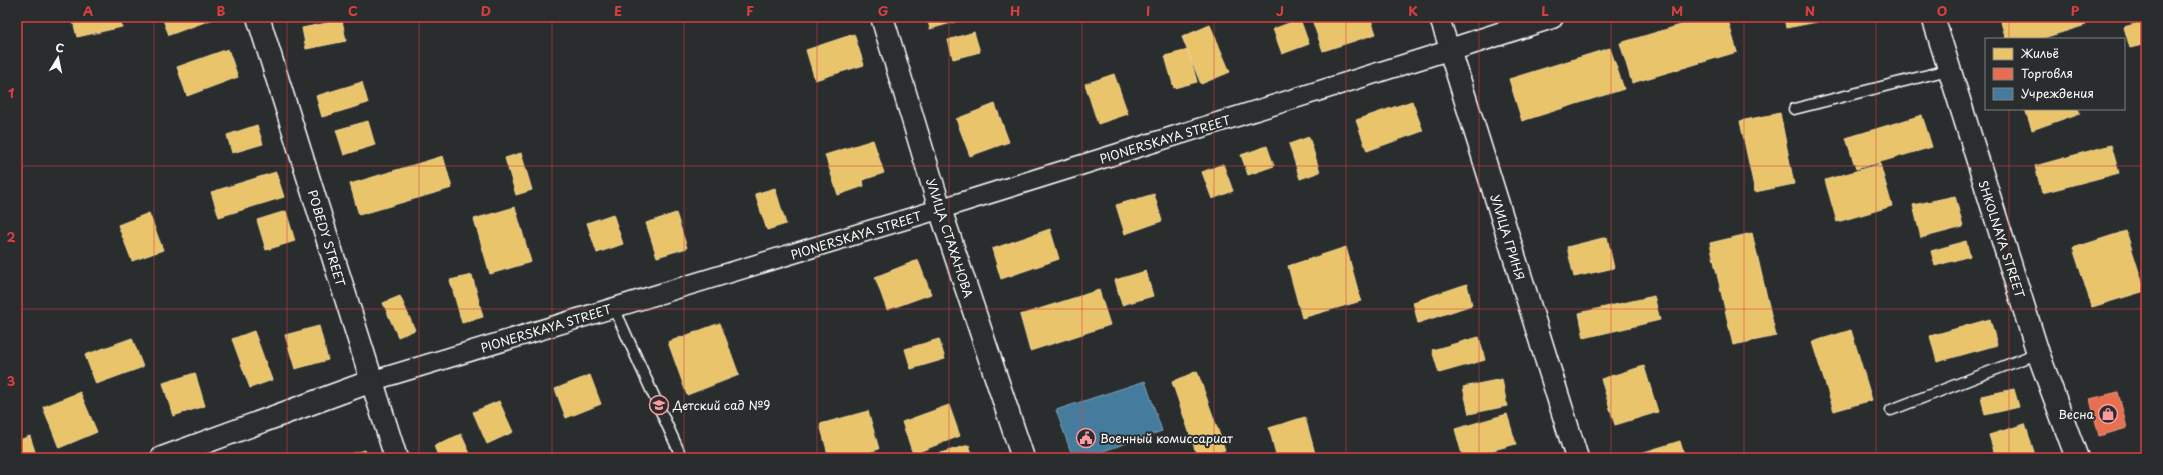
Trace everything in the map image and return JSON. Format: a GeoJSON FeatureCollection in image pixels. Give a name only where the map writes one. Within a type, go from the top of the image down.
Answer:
{"type":"FeatureCollection","features":[{"type":"Feature","properties":{"kind":"street","name":"POBEDY STREET"},"geometry":{"type":"LineString","coordinates":[[258,17],[396,458]]}},
{"type":"Feature","properties":{"kind":"street","name":"УЛИЦА СТАХАНОВА"},"geometry":{"type":"LineString","coordinates":[[882,17],[940,209],[1023,458]]}},
{"type":"Feature","properties":{"kind":"street","name":"УЛИЦА ГРИНЯ"},"geometry":{"type":"LineString","coordinates":[[1439,17],[1577,458]]}},
{"type":"Feature","properties":{"kind":"street","name":"PIONERSKAYA STREET"},"geometry":{"type":"LineString","coordinates":[[162,458],[372,381],[940,209],[1552,17]]}},
{"type":"Feature","properties":{"kind":"street","name":"SHKOLNAYA STREET"},"geometry":{"type":"LineString","coordinates":[[1933,17],[1948,70],[2038,354],[2077,458]]}},
{"type":"Feature","properties":{"kind":"lane"},"geometry":{"type":"LineString","coordinates":[[1794,109],[1948,70]]}},
{"type":"Feature","properties":{"kind":"lane"},"geometry":{"type":"LineString","coordinates":[[614,308],[682,458]]}},
{"type":"Feature","properties":{"kind":"lane"},"geometry":{"type":"LineString","coordinates":[[1891,410],[2038,354]]}},
{"type":"Feature","properties":{"kind":"building: Жильё"},"geometry":{"type":"Polygon","coordinates":[[[72,17],[120,17],[122,27],[77,37],[72,17]]]}},
{"type":"Feature","properties":{"kind":"building: Жильё"},"geometry":{"type":"Polygon","coordinates":[[[162,17],[216,17],[216,18],[169,35],[162,17]]]}},
{"type":"Feature","properties":{"kind":"building: Жильё"},"geometry":{"type":"Polygon","coordinates":[[[927,17],[972,17],[930,29],[927,17]]]}},
{"type":"Feature","properties":{"kind":"building: Жильё"},"geometry":{"type":"Polygon","coordinates":[[[1311,17],[1370,17],[1376,34],[1323,51],[1311,17]]]}},
{"type":"Feature","properties":{"kind":"building: Жильё"},"geometry":{"type":"Polygon","coordinates":[[[1708,17],[1727,17],[1737,52],[1632,83],[1620,43],[1708,17]]]}},
{"type":"Feature","properties":{"kind":"building: Жильё"},"geometry":{"type":"Polygon","coordinates":[[[1784,17],[1816,17],[1817,22],[1786,28],[1784,17]]]}},
{"type":"Feature","properties":{"kind":"building: Жильё"},"geometry":{"type":"Polygon","coordinates":[[[2006,17],[2083,17],[2086,25],[2043,38],[2006,38],[2000,19],[2006,17]]]}},
{"type":"Feature","properties":{"kind":"building: Жильё"},"geometry":{"type":"Polygon","coordinates":[[[1300,19],[1309,44],[1282,54],[1273,29],[1300,19]]]}},
{"type":"Feature","properties":{"kind":"building: Жильё"},"geometry":{"type":"Polygon","coordinates":[[[342,20],[346,41],[306,49],[302,28],[342,20]]]}},
{"type":"Feature","properties":{"kind":"building: Жильё"},"geometry":{"type":"Polygon","coordinates":[[[2146,21],[2146,44],[2130,48],[2124,27],[2146,21]]]}},
{"type":"Feature","properties":{"kind":"building: Жильё"},"geometry":{"type":"Polygon","coordinates":[[[1210,25],[1230,72],[1201,84],[1182,37],[1210,25]]]}},
{"type":"Feature","properties":{"kind":"building: Жильё"},"geometry":{"type":"Polygon","coordinates":[[[974,32],[980,52],[953,59],[948,40],[974,32]]]}},
{"type":"Feature","properties":{"kind":"building: Жильё"},"geometry":{"type":"Polygon","coordinates":[[[854,34],[864,65],[815,80],[806,50],[854,34]]]}},
{"type":"Feature","properties":{"kind":"building: Жильё"},"geometry":{"type":"Polygon","coordinates":[[[1610,48],[1624,89],[1522,121],[1509,79],[1610,48]]]}},
{"type":"Feature","properties":{"kind":"building: Жильё"},"geometry":{"type":"Polygon","coordinates":[[[228,49],[238,77],[187,96],[177,67],[228,49]]]}},
{"type":"Feature","properties":{"kind":"building: Жильё"},"geometry":{"type":"Polygon","coordinates":[[[1188,50],[1197,82],[1174,88],[1165,56],[1188,50]]]}},
{"type":"Feature","properties":{"kind":"building: Жильё"},"geometry":{"type":"Polygon","coordinates":[[[1114,74],[1128,114],[1098,124],[1085,84],[1114,74]]]}},
{"type":"Feature","properties":{"kind":"building: Жильё"},"geometry":{"type":"Polygon","coordinates":[[[362,82],[368,103],[322,117],[316,96],[362,82]]]}},
{"type":"Feature","properties":{"kind":"building: Жильё"},"geometry":{"type":"Polygon","coordinates":[[[1412,101],[1423,131],[1367,151],[1356,120],[1412,101]]]}},
{"type":"Feature","properties":{"kind":"building: Жильё"},"geometry":{"type":"Polygon","coordinates":[[[995,104],[1009,142],[970,156],[956,119],[995,104]]]}},
{"type":"Feature","properties":{"kind":"building: Жильё"},"geometry":{"type":"Polygon","coordinates":[[[2025,110],[2078,110],[2080,113],[2032,130],[2025,110]]]}},
{"type":"Feature","properties":{"kind":"building: Жильё"},"geometry":{"type":"Polygon","coordinates":[[[1780,113],[1794,184],[1755,192],[1740,121],[1780,113]]]}},
{"type":"Feature","properties":{"kind":"building: Жильё"},"geometry":{"type":"Polygon","coordinates":[[[1922,115],[1932,147],[1856,169],[1846,138],[1922,115]]]}},
{"type":"Feature","properties":{"kind":"building: Жильё"},"geometry":{"type":"Polygon","coordinates":[[[368,121],[375,145],[344,155],[336,130],[368,121]]]}},
{"type":"Feature","properties":{"kind":"building: Жильё"},"geometry":{"type":"Polygon","coordinates":[[[257,125],[263,144],[232,153],[227,135],[257,125]]]}},
{"type":"Feature","properties":{"kind":"building: Жильё"},"geometry":{"type":"Polygon","coordinates":[[[1309,137],[1320,172],[1300,179],[1289,144],[1309,137]]]}},
{"type":"Feature","properties":{"kind":"building: Жильё"},"geometry":{"type":"Polygon","coordinates":[[[873,140],[884,173],[863,180],[864,186],[838,195],[825,155],[873,140]]]}},
{"type":"Feature","properties":{"kind":"building: Жильё"},"geometry":{"type":"Polygon","coordinates":[[[2111,145],[2119,173],[2042,193],[2035,166],[2111,145]]]}},
{"type":"Feature","properties":{"kind":"building: Жильё"},"geometry":{"type":"Polygon","coordinates":[[[1267,146],[1274,166],[1248,175],[1241,155],[1267,146]]]}},
{"type":"Feature","properties":{"kind":"building: Жильё"},"geometry":{"type":"Polygon","coordinates":[[[521,153],[532,190],[516,195],[505,158],[521,153]]]}},
{"type":"Feature","properties":{"kind":"building: Жильё"},"geometry":{"type":"Polygon","coordinates":[[[443,156],[452,188],[359,215],[350,184],[443,156]]]}},
{"type":"Feature","properties":{"kind":"building: Жильё"},"geometry":{"type":"Polygon","coordinates":[[[1223,164],[1233,191],[1212,199],[1202,172],[1223,164]]]}},
{"type":"Feature","properties":{"kind":"building: Жильё"},"geometry":{"type":"Polygon","coordinates":[[[1880,164],[1892,206],[1837,222],[1825,180],[1880,164]]]}},
{"type":"Feature","properties":{"kind":"building: Жильё"},"geometry":{"type":"Polygon","coordinates":[[[276,172],[284,197],[219,217],[211,192],[276,172]]]}},
{"type":"Feature","properties":{"kind":"building: Жильё"},"geometry":{"type":"Polygon","coordinates":[[[775,188],[786,224],[767,230],[755,194],[775,188]]]}},
{"type":"Feature","properties":{"kind":"building: Жильё"},"geometry":{"type":"Polygon","coordinates":[[[1154,194],[1162,221],[1125,234],[1116,205],[1154,194]]]}},
{"type":"Feature","properties":{"kind":"building: Жильё"},"geometry":{"type":"Polygon","coordinates":[[[1955,196],[1963,227],[1921,238],[1913,205],[1955,196]]]}},
{"type":"Feature","properties":{"kind":"building: Жильё"},"geometry":{"type":"Polygon","coordinates":[[[515,207],[531,262],[490,274],[474,219],[515,207]]]}},
{"type":"Feature","properties":{"kind":"building: Жильё"},"geometry":{"type":"Polygon","coordinates":[[[286,211],[295,241],[266,250],[257,220],[286,211]]]}},
{"type":"Feature","properties":{"kind":"building: Жильё"},"geometry":{"type":"Polygon","coordinates":[[[149,213],[163,250],[132,261],[118,225],[149,213]]]}},
{"type":"Feature","properties":{"kind":"building: Жильё"},"geometry":{"type":"Polygon","coordinates":[[[676,213],[687,248],[657,257],[646,223],[676,213]]]}},
{"type":"Feature","properties":{"kind":"building: Жильё"},"geometry":{"type":"Polygon","coordinates":[[[613,214],[623,244],[597,253],[587,223],[613,214]]]}},
{"type":"Feature","properties":{"kind":"building: Жильё"},"geometry":{"type":"Polygon","coordinates":[[[1050,229],[1059,259],[1001,279],[992,249],[1050,229]]]}},
{"type":"Feature","properties":{"kind":"building: Жильё"},"geometry":{"type":"Polygon","coordinates":[[[2126,231],[2145,291],[2092,307],[2073,248],[2126,231]]]}},
{"type":"Feature","properties":{"kind":"building: Жильё"},"geometry":{"type":"Polygon","coordinates":[[[1752,233],[1776,336],[1733,345],[1710,243],[1752,233]]]}},
{"type":"Feature","properties":{"kind":"building: Жильё"},"geometry":{"type":"Polygon","coordinates":[[[1607,237],[1614,268],[1574,277],[1567,247],[1607,237]]]}},
{"type":"Feature","properties":{"kind":"building: Жильё"},"geometry":{"type":"Polygon","coordinates":[[[1966,241],[1970,256],[1935,266],[1931,251],[1966,241]]]}},
{"type":"Feature","properties":{"kind":"building: Жильё"},"geometry":{"type":"Polygon","coordinates":[[[1346,247],[1361,301],[1302,318],[1288,266],[1346,247]]]}},
{"type":"Feature","properties":{"kind":"building: Жильё"},"geometry":{"type":"Polygon","coordinates":[[[918,260],[931,294],[887,310],[875,277],[918,260]]]}},
{"type":"Feature","properties":{"kind":"building: Жильё"},"geometry":{"type":"Polygon","coordinates":[[[1146,271],[1153,296],[1122,305],[1115,280],[1146,271]]]}},
{"type":"Feature","properties":{"kind":"building: Жильё"},"geometry":{"type":"Polygon","coordinates":[[[472,275],[483,317],[462,323],[450,280],[472,275]]]}},
{"type":"Feature","properties":{"kind":"building: Жильё"},"geometry":{"type":"Polygon","coordinates":[[[1467,284],[1472,305],[1418,323],[1413,302],[1467,284]]]}},
{"type":"Feature","properties":{"kind":"building: Жильё"},"geometry":{"type":"Polygon","coordinates":[[[1099,290],[1110,325],[1030,351],[1020,315],[1099,290]]]}},
{"type":"Feature","properties":{"kind":"building: Жильё"},"geometry":{"type":"Polygon","coordinates":[[[400,296],[415,330],[398,337],[383,303],[400,296]]]}},
{"type":"Feature","properties":{"kind":"building: Жильё"},"geometry":{"type":"Polygon","coordinates":[[[1654,296],[1660,320],[1584,338],[1579,313],[1654,296]]]}},
{"type":"Feature","properties":{"kind":"building: Жильё"},"geometry":{"type":"Polygon","coordinates":[[[1990,319],[1997,345],[1937,362],[1930,336],[1990,319]]]}},
{"type":"Feature","properties":{"kind":"building: Жильё"},"geometry":{"type":"Polygon","coordinates":[[[720,323],[739,375],[687,395],[668,342],[720,323]]]}},
{"type":"Feature","properties":{"kind":"building: Жильё"},"geometry":{"type":"Polygon","coordinates":[[[319,326],[328,360],[295,369],[285,335],[319,326]]]}},
{"type":"Feature","properties":{"kind":"building: Жильё"},"geometry":{"type":"Polygon","coordinates":[[[1851,330],[1872,400],[1834,411],[1812,342],[1851,330]]]}},
{"type":"Feature","properties":{"kind":"building: Жильё"},"geometry":{"type":"Polygon","coordinates":[[[254,331],[272,380],[250,388],[232,339],[254,331]]]}},
{"type":"Feature","properties":{"kind":"building: Жильё"},"geometry":{"type":"Polygon","coordinates":[[[1479,337],[1485,360],[1439,373],[1432,350],[1479,337]]]}},
{"type":"Feature","properties":{"kind":"building: Жильё"},"geometry":{"type":"Polygon","coordinates":[[[132,338],[143,367],[96,384],[85,355],[132,338]]]}},
{"type":"Feature","properties":{"kind":"building: Жильё"},"geometry":{"type":"Polygon","coordinates":[[[939,339],[945,359],[911,369],[905,349],[939,339]]]}},
{"type":"Feature","properties":{"kind":"building: Жильё"},"geometry":{"type":"Polygon","coordinates":[[[1644,366],[1658,412],[1615,425],[1601,379],[1644,366]]]}},
{"type":"Feature","properties":{"kind":"building: Жильё"},"geometry":{"type":"Polygon","coordinates":[[[1197,371],[1225,450],[1204,458],[1198,458],[1172,382],[1197,371]]]}},
{"type":"Feature","properties":{"kind":"building: Жильё"},"geometry":{"type":"Polygon","coordinates":[[[195,373],[205,406],[173,416],[163,383],[195,373]]]}},
{"type":"Feature","properties":{"kind":"building: Жильё"},"geometry":{"type":"Polygon","coordinates":[[[590,375],[601,404],[566,418],[555,389],[590,375]]]}},
{"type":"Feature","properties":{"kind":"building: Жильё"},"geometry":{"type":"Polygon","coordinates":[[[1502,379],[1507,406],[1469,414],[1463,387],[1502,379]]]}},
{"type":"Feature","properties":{"kind":"building: Жильё"},"geometry":{"type":"Polygon","coordinates":[[[2014,389],[2019,407],[1985,415],[1981,396],[2014,389]]]}},
{"type":"Feature","properties":{"kind":"building: Жильё"},"geometry":{"type":"Polygon","coordinates":[[[80,392],[97,432],[59,448],[43,407],[80,392]]]}},
{"type":"Feature","properties":{"kind":"building: Жильё"},"geometry":{"type":"Polygon","coordinates":[[[499,401],[513,432],[487,444],[473,412],[499,401]]]}},
{"type":"Feature","properties":{"kind":"building: Жильё"},"geometry":{"type":"Polygon","coordinates":[[[949,405],[960,436],[913,454],[902,422],[949,405]]]}},
{"type":"Feature","properties":{"kind":"building: Жильё"},"geometry":{"type":"Polygon","coordinates":[[[868,411],[879,449],[848,458],[829,458],[820,424],[868,411]]]}},
{"type":"Feature","properties":{"kind":"building: Жильё"},"geometry":{"type":"Polygon","coordinates":[[[1507,414],[1516,444],[1463,458],[1455,429],[1507,414]]]}},
{"type":"Feature","properties":{"kind":"building: Жильё"},"geometry":{"type":"Polygon","coordinates":[[[1305,417],[1316,457],[1277,458],[1269,428],[1305,417]]]}},
{"type":"Feature","properties":{"kind":"building: Жильё"},"geometry":{"type":"Polygon","coordinates":[[[2025,424],[2036,458],[1996,458],[1989,435],[2025,424]]]}},
{"type":"Feature","properties":{"kind":"building: Жильё"},"geometry":{"type":"Polygon","coordinates":[[[461,434],[472,458],[439,458],[434,446],[461,434]]]}},
{"type":"Feature","properties":{"kind":"building: Жильё"},"geometry":{"type":"Polygon","coordinates":[[[30,436],[37,458],[17,458],[17,441],[30,436]]]}},
{"type":"Feature","properties":{"kind":"building: Жильё"},"geometry":{"type":"Polygon","coordinates":[[[1680,441],[1685,458],[1632,458],[1631,456],[1680,441]]]}},
{"type":"Feature","properties":{"kind":"building: Жильё"},"geometry":{"type":"Polygon","coordinates":[[[969,445],[973,458],[934,458],[933,455],[969,445]]]}},
{"type":"Feature","properties":{"kind":"building: Жильё"},"geometry":{"type":"Polygon","coordinates":[[[365,450],[368,458],[335,458],[365,450]]]}},
{"type":"Feature","properties":{"kind":"building: Торговля","name":"Весна"},"geometry":{"type":"Polygon","coordinates":[[[2118,392],[2127,428],[2099,436],[2090,399],[2118,392]]]}},
{"type":"Feature","properties":{"kind":"building: Учреждения","name":"Военный комиссариат"},"geometry":{"type":"Polygon","coordinates":[[[1145,381],[1162,431],[1083,458],[1073,458],[1056,410],[1145,381]]]}},
{"type":"Feature","properties":{"kind":"place","name":"Детский сад №9"},"geometry":{"type":"Point","coordinates":[659,405]}},
{"type":"Feature","properties":{"kind":"place","name":"Весна"},"geometry":{"type":"Point","coordinates":[2108,414]}},
{"type":"Feature","properties":{"kind":"place","name":"Военный комиссариат"},"geometry":{"type":"Point","coordinates":[1086,438]}}]}
